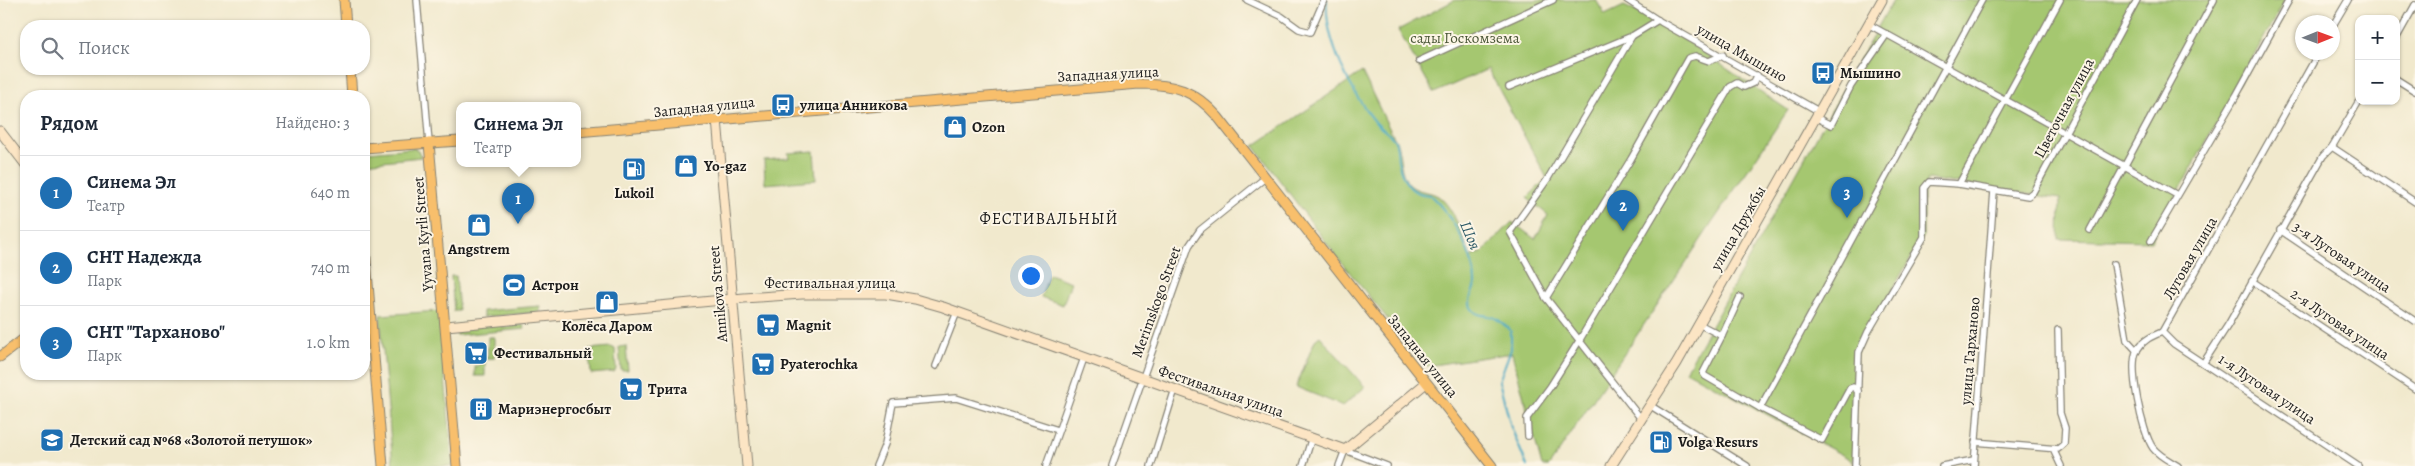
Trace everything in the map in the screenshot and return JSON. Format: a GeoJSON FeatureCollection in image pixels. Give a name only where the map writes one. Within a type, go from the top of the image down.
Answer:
{"type":"FeatureCollection","features":[{"type":"Feature","properties":{"kind":"main road"},"geometry":{"type":"LineString","coordinates":[[344,0],[346,20]]}},
{"type":"Feature","properties":{"kind":"main road"},"geometry":{"type":"LineString","coordinates":[[350,75],[352,90]]}},
{"type":"Feature","properties":{"kind":"main road","name":"Западная улица"},"geometry":{"type":"LineString","coordinates":[[581,132],[1160,84],[1182,89],[1201,99],[1218,117],[1492,466]]}},
{"type":"Feature","properties":{"kind":"main road"},"geometry":{"type":"LineString","coordinates":[[370,148],[456,141]]}},
{"type":"Feature","properties":{"kind":"main road","name":"Yyvana Kyrli Street"},"geometry":{"type":"LineString","coordinates":[[429,143],[457,466]]}},
{"type":"Feature","properties":{"kind":"main road"},"geometry":{"type":"LineString","coordinates":[[370,308],[383,466]]}},
{"type":"Feature","properties":{"kind":"main road"},"geometry":{"type":"LineString","coordinates":[[0,357],[20,342]]}},
{"type":"Feature","properties":{"kind":"street","name":"Yyvana Kyrli Street"},"geometry":{"type":"LineString","coordinates":[[417,0],[429,143]]}},
{"type":"Feature","properties":{"kind":"street"},"geometry":{"type":"LineString","coordinates":[[1247,0],[1310,32],[1324,0]]}},
{"type":"Feature","properties":{"kind":"street"},"geometry":{"type":"LineString","coordinates":[[1419,61],[1553,0]]}},
{"type":"Feature","properties":{"kind":"street","name":"улица Мышино"},"geometry":{"type":"LineString","coordinates":[[1627,0],[1658,20],[1757,75],[1819,115]]}},
{"type":"Feature","properties":{"kind":"street","name":"улица Дружбы"},"geometry":{"type":"LineString","coordinates":[[1611,466],[1651,406],[1699,324],[1819,115],[1882,0]]}},
{"type":"Feature","properties":{"kind":"street"},"geometry":{"type":"LineString","coordinates":[[1760,408],[1982,0]]}},
{"type":"Feature","properties":{"kind":"street"},"geometry":{"type":"LineString","coordinates":[[1959,184],[2060,0]]}},
{"type":"Feature","properties":{"kind":"street","name":"Цветочная улица"},"geometry":{"type":"LineString","coordinates":[[1858,391],[1859,352],[1868,332],[1924,237],[1924,188],[1928,182],[1959,184],[2028,196],[2033,192],[2136,0]]}},
{"type":"Feature","properties":{"kind":"street"},"geometry":{"type":"LineString","coordinates":[[2090,230],[2214,0]]}},
{"type":"Feature","properties":{"kind":"street"},"geometry":{"type":"LineString","coordinates":[[2151,241],[2236,96],[2289,0]]}},
{"type":"Feature","properties":{"kind":"street"},"geometry":{"type":"LineString","coordinates":[[2339,15],[2348,0]]}},
{"type":"Feature","properties":{"kind":"street"},"geometry":{"type":"LineString","coordinates":[[2400,32],[2415,5]]}},
{"type":"Feature","properties":{"kind":"street"},"geometry":{"type":"LineString","coordinates":[[1509,86],[1632,36],[1658,20]]}},
{"type":"Feature","properties":{"kind":"street"},"geometry":{"type":"LineString","coordinates":[[1868,24],[2177,195]]}},
{"type":"Feature","properties":{"kind":"street"},"geometry":{"type":"LineString","coordinates":[[1819,115],[1831,125],[1851,86],[1886,34]]}},
{"type":"Feature","properties":{"kind":"street"},"geometry":{"type":"LineString","coordinates":[[1632,36],[1547,180],[1510,232],[1546,298],[1642,420]]}},
{"type":"Feature","properties":{"kind":"street"},"geometry":{"type":"LineString","coordinates":[[1546,298],[1631,159],[1688,58],[1695,56],[1709,60],[1722,55]]}},
{"type":"Feature","properties":{"kind":"street","name":"Луговая улица"},"geometry":{"type":"LineString","coordinates":[[2137,351],[2151,336],[2162,332],[2315,60]]}},
{"type":"Feature","properties":{"kind":"street"},"geometry":{"type":"LineString","coordinates":[[1528,436],[1527,418],[1550,387],[1579,341],[1730,87],[1737,83],[1744,87],[1753,83],[1757,75]]}},
{"type":"Feature","properties":{"kind":"street"},"geometry":{"type":"LineString","coordinates":[[2400,81],[2415,90]]}},
{"type":"Feature","properties":{"kind":"street"},"geometry":{"type":"LineString","coordinates":[[2204,362],[2228,324],[2323,156],[2332,147],[2357,105]]}},
{"type":"Feature","properties":{"kind":"street","name":"Annikova Street"},"geometry":{"type":"LineString","coordinates":[[717,119],[747,466]]}},
{"type":"Feature","properties":{"kind":"street"},"geometry":{"type":"LineString","coordinates":[[0,131],[20,157]]}},
{"type":"Feature","properties":{"kind":"street"},"geometry":{"type":"LineString","coordinates":[[2332,147],[2415,202]]}},
{"type":"Feature","properties":{"kind":"street","name":"Merimskogo Street"},"geometry":{"type":"LineString","coordinates":[[1112,466],[1189,246],[1205,225],[1265,178]]}},
{"type":"Feature","properties":{"kind":"street","name":"улица Тарханово"},"geometry":{"type":"LineString","coordinates":[[1974,463],[1994,191]]}},
{"type":"Feature","properties":{"kind":"street","name":"3-я Луговая улица"},"geometry":{"type":"LineString","coordinates":[[2280,230],[2415,321]]}},
{"type":"Feature","properties":{"kind":"street"},"geometry":{"type":"LineString","coordinates":[[2114,264],[2128,340],[2137,351],[2134,360],[2136,386],[2146,434],[2154,449],[2178,466]]}},
{"type":"Feature","properties":{"kind":"street","name":"2-я Луговая улица"},"geometry":{"type":"LineString","coordinates":[[2252,281],[2415,389]]}},
{"type":"Feature","properties":{"kind":"street","name":"Фестивальная улица"},"geometry":{"type":"LineString","coordinates":[[446,326],[732,299],[841,293],[900,300],[957,312],[1312,437],[1320,437],[1338,444],[1344,450],[1387,466]]}},
{"type":"Feature","properties":{"kind":"street"},"geometry":{"type":"LineString","coordinates":[[1740,297],[1703,373],[1705,376],[1760,408],[1822,440],[1852,387],[1858,391],[1855,466]]}},
{"type":"Feature","properties":{"kind":"street"},"geometry":{"type":"LineString","coordinates":[[936,366],[957,312]]}},
{"type":"Feature","properties":{"kind":"street"},"geometry":{"type":"LineString","coordinates":[[1699,324],[1722,336]]}},
{"type":"Feature","properties":{"kind":"street"},"geometry":{"type":"LineString","coordinates":[[1975,442],[2053,449],[2058,449],[2064,444],[2066,439],[2065,428],[2060,413],[2058,330]]}},
{"type":"Feature","properties":{"kind":"street","name":"1-я Луговая улица"},"geometry":{"type":"LineString","coordinates":[[2162,332],[2174,344],[2204,362],[2358,466]]}},
{"type":"Feature","properties":{"kind":"street"},"geometry":{"type":"LineString","coordinates":[[1046,466],[1084,358]]}},
{"type":"Feature","properties":{"kind":"street"},"geometry":{"type":"LineString","coordinates":[[1339,466],[1344,450],[1426,382]]}},
{"type":"Feature","properties":{"kind":"street"},"geometry":{"type":"LineString","coordinates":[[1151,466],[1175,389]]}},
{"type":"Feature","properties":{"kind":"street"},"geometry":{"type":"LineString","coordinates":[[876,466],[884,444],[892,403],[956,398],[1058,430]]}},
{"type":"Feature","properties":{"kind":"street"},"geometry":{"type":"LineString","coordinates":[[1651,406],[1746,466]]}},
{"type":"Feature","properties":{"kind":"street"},"geometry":{"type":"LineString","coordinates":[[1303,466],[1312,437]]}},
{"type":"Feature","properties":{"kind":"street"},"geometry":{"type":"LineString","coordinates":[[2053,449],[2061,466]]}},
{"type":"Feature","properties":{"kind":"street"},"geometry":{"type":"LineString","coordinates":[[1942,466],[1974,463]]}},
{"type":"Feature","properties":{"kind":"green space","name":"сады Госкомзема"},"geometry":{"type":"Polygon","coordinates":[[[1455,0],[1596,0],[1605,15],[1624,6],[1655,20],[1788,110],[1549,466],[1542,466],[1512,353],[1426,366],[1337,257],[1254,146],[1362,72],[1398,145],[1402,170],[1407,182],[1410,186],[1434,194],[1444,201],[1454,215],[1470,257],[1483,252],[1512,222],[1535,239],[1548,215],[1527,198],[1547,178],[1488,69],[1434,93],[1398,30],[1455,0]]]}},
{"type":"Feature","properties":{"kind":"green space"},"geometry":{"type":"Polygon","coordinates":[[[1893,0],[2285,0],[2151,241],[2059,239],[2060,199],[1928,179],[1923,189],[1923,237],[1857,350],[1853,463],[1848,458],[1686,371],[1893,0]]]}},
{"type":"Feature","properties":{"kind":"green space"},"geometry":{"type":"Polygon","coordinates":[[[414,148],[418,150],[421,157],[370,162],[370,152],[414,148]]]}},
{"type":"Feature","properties":{"kind":"green space"},"geometry":{"type":"Polygon","coordinates":[[[814,151],[816,180],[765,184],[764,160],[789,158],[788,153],[814,151]]]}},
{"type":"Feature","properties":{"kind":"green space"},"geometry":{"type":"Polygon","coordinates":[[[1049,274],[1071,282],[1063,305],[1041,297],[1049,274]]]}},
{"type":"Feature","properties":{"kind":"green space"},"geometry":{"type":"Polygon","coordinates":[[[451,276],[456,276],[459,311],[454,311],[451,276]]]}},
{"type":"Feature","properties":{"kind":"green space"},"geometry":{"type":"Polygon","coordinates":[[[540,306],[540,312],[483,317],[483,311],[540,306]]]}},
{"type":"Feature","properties":{"kind":"green space"},"geometry":{"type":"Polygon","coordinates":[[[439,311],[453,466],[393,466],[380,315],[439,311]]]}},
{"type":"Feature","properties":{"kind":"green space"},"geometry":{"type":"Polygon","coordinates":[[[502,324],[502,327],[523,325],[525,329],[457,335],[456,328],[502,324]]]}},
{"type":"Feature","properties":{"kind":"green space"},"geometry":{"type":"Polygon","coordinates":[[[1320,336],[1365,387],[1343,406],[1296,387],[1315,340],[1320,336]]]}},
{"type":"Feature","properties":{"kind":"green space"},"geometry":{"type":"Polygon","coordinates":[[[488,337],[494,337],[494,358],[485,359],[485,376],[475,376],[475,366],[480,366],[480,357],[488,357],[488,337]]]}},
{"type":"Feature","properties":{"kind":"green space"},"geometry":{"type":"Polygon","coordinates":[[[626,346],[628,370],[621,370],[619,347],[626,346]]]}},
{"type":"Feature","properties":{"kind":"green space"},"geometry":{"type":"Polygon","coordinates":[[[611,347],[615,349],[616,369],[614,372],[591,374],[589,349],[611,347]]]}},
{"type":"Feature","properties":{"kind":"waterway","name":"Шоя"},"geometry":{"type":"LineString","coordinates":[[1327,0],[1327,15],[1335,48],[1357,97],[1376,123],[1395,141],[1400,167],[1408,185],[1417,192],[1430,195],[1438,203],[1466,247],[1471,260],[1475,283],[1470,306],[1479,314],[1496,318],[1511,331],[1511,349],[1499,381],[1511,427],[1527,466]]}},
{"type":"Feature","properties":{"kind":"place","name":"Мышино"},"geometry":{"type":"Point","coordinates":[1823,73]}},
{"type":"Feature","properties":{"kind":"place","name":"улица Анникова"},"geometry":{"type":"Point","coordinates":[783,105]}},
{"type":"Feature","properties":{"kind":"place","name":"Ozon"},"geometry":{"type":"Point","coordinates":[955,127]}},
{"type":"Feature","properties":{"kind":"place","name":"Yo-gaz"},"geometry":{"type":"Point","coordinates":[686,166]}},
{"type":"Feature","properties":{"kind":"place","name":"Lukoil"},"geometry":{"type":"Point","coordinates":[634,169]}},
{"type":"Feature","properties":{"kind":"place","name":"СНТ \"Тарханово\""},"geometry":{"type":"Point","coordinates":[1847,218]}},
{"type":"Feature","properties":{"kind":"place","name":"Синема Эл"},"geometry":{"type":"Point","coordinates":[518,224]}},
{"type":"Feature","properties":{"kind":"place","name":"Angstrem"},"geometry":{"type":"Point","coordinates":[479,225]}},
{"type":"Feature","properties":{"kind":"place","name":"СНТ Надежда"},"geometry":{"type":"Point","coordinates":[1623,231]}},
{"type":"Feature","properties":{"kind":"place","name":"Астрон"},"geometry":{"type":"Point","coordinates":[514,285]}},
{"type":"Feature","properties":{"kind":"place","name":"Колёса Даром"},"geometry":{"type":"Point","coordinates":[607,302]}},
{"type":"Feature","properties":{"kind":"place","name":"Magnit"},"geometry":{"type":"Point","coordinates":[768,325]}},
{"type":"Feature","properties":{"kind":"place","name":"Фестивальный"},"geometry":{"type":"Point","coordinates":[476,353]}},
{"type":"Feature","properties":{"kind":"place","name":"Pyaterochka"},"geometry":{"type":"Point","coordinates":[763,364]}},
{"type":"Feature","properties":{"kind":"place","name":"Трита"},"geometry":{"type":"Point","coordinates":[631,389]}},
{"type":"Feature","properties":{"kind":"place","name":"Мариэнергосбыт"},"geometry":{"type":"Point","coordinates":[481,409]}},
{"type":"Feature","properties":{"kind":"place","name":"Детский сад №68 «Золотой петушок»"},"geometry":{"type":"Point","coordinates":[52,440]}},
{"type":"Feature","properties":{"kind":"place","name":"Volga Resurs"},"geometry":{"type":"Point","coordinates":[1661,442]}},
{"type":"Feature","properties":{"kind":"district","name":"ФЕСТИВАЛЬНЫЙ"},"geometry":{"type":"Point","coordinates":[1049,218]}}]}
